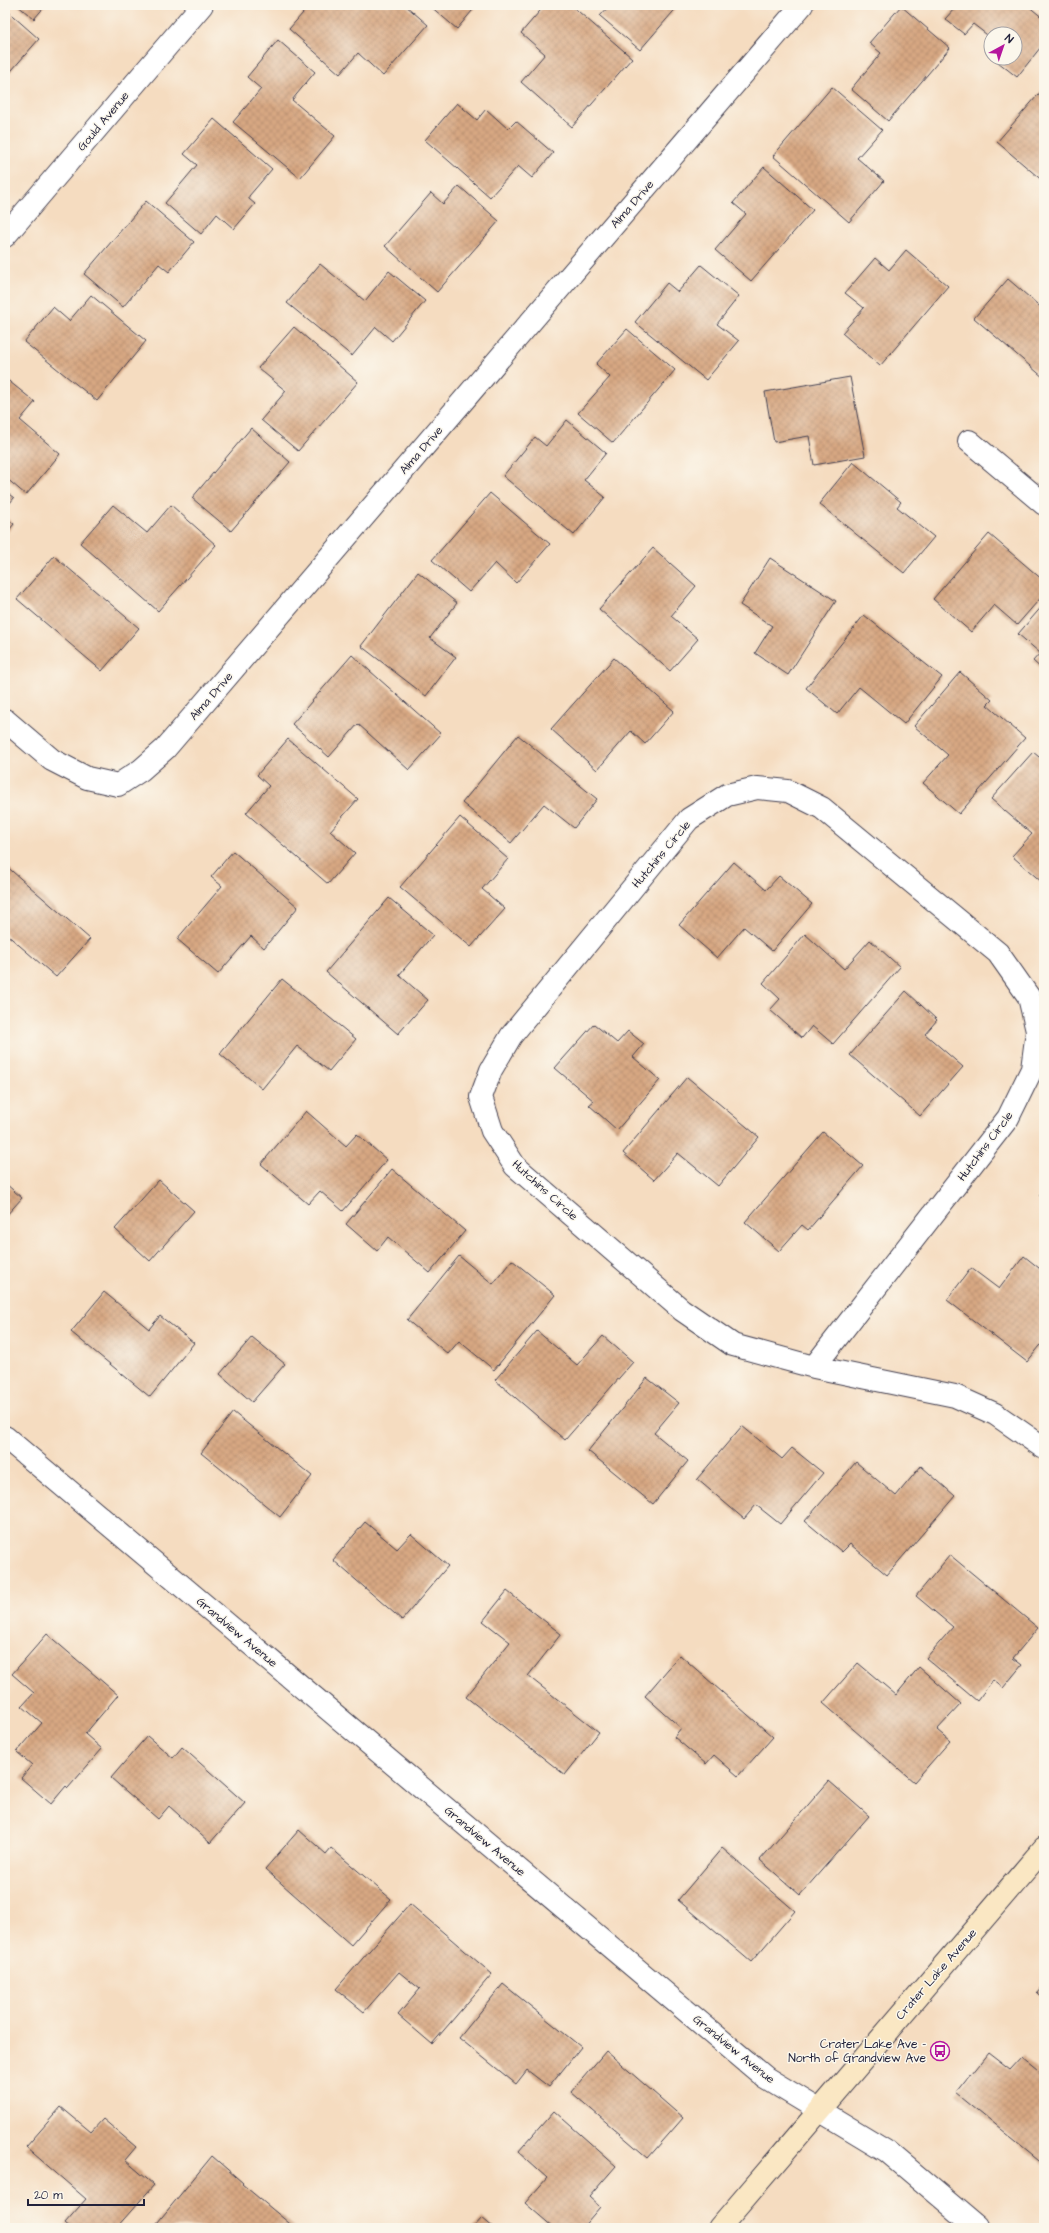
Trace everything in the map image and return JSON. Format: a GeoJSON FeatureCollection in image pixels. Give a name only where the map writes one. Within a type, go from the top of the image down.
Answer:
{"type":"FeatureCollection","features":[{"type":"Feature","properties":{"kind":"main road","name":"Crater Lake Avenue"},"geometry":{"type":"LineString","coordinates":[[719,2228],[1044,1848]]}},
{"type":"Feature","properties":{"kind":"street","name":"Gould Avenue"},"geometry":{"type":"LineString","coordinates":[[5,236],[202,5]]}},
{"type":"Feature","properties":{"kind":"street","name":"Alma Drive"},"geometry":{"type":"LineString","coordinates":[[5,720],[52,760],[87,778],[118,785],[141,770],[165,749],[802,5]]}},
{"type":"Feature","properties":{"kind":"street"},"geometry":{"type":"LineString","coordinates":[[969,441],[1044,504]]}},
{"type":"Feature","properties":{"kind":"street","name":"Hutchins Circle"},"geometry":{"type":"LineString","coordinates":[[814,1366],[1008,1118],[1032,1069],[1037,1031],[1029,997],[998,953],[822,808],[788,791],[757,788],[727,795],[690,819],[511,1036],[491,1070],[481,1097],[492,1131],[515,1166],[682,1310],[733,1345],[814,1366],[955,1396],[995,1414],[1044,1448]]}},
{"type":"Feature","properties":{"kind":"street","name":"Grandview Avenue"},"geometry":{"type":"LineString","coordinates":[[5,1437],[766,2078],[887,2152],[978,2228]]}},
{"type":"Feature","properties":{"kind":"building"},"geometry":{"type":"Polygon","coordinates":[[[17,5],[46,5],[34,19],[17,5]]]}},
{"type":"Feature","properties":{"kind":"building"},"geometry":{"type":"Polygon","coordinates":[[[310,5],[329,5],[334,9],[338,5],[405,5],[428,25],[383,76],[358,53],[340,74],[289,29],[310,5]]]}},
{"type":"Feature","properties":{"kind":"building"},"geometry":{"type":"Polygon","coordinates":[[[429,5],[477,5],[457,29],[429,5]]]}},
{"type":"Feature","properties":{"kind":"building"},"geometry":{"type":"Polygon","coordinates":[[[545,5],[571,5],[632,58],[572,127],[521,82],[545,54],[521,33],[545,5]]]}},
{"type":"Feature","properties":{"kind":"building"},"geometry":{"type":"Polygon","coordinates":[[[610,5],[679,5],[640,50],[600,16],[610,5]]]}},
{"type":"Feature","properties":{"kind":"building"},"geometry":{"type":"Polygon","coordinates":[[[951,5],[1027,5],[1044,19],[1044,43],[1017,77],[1003,66],[1023,66],[1023,26],[983,26],[983,32],[973,24],[964,34],[945,19],[955,8],[951,5]]]}},
{"type":"Feature","properties":{"kind":"building"},"geometry":{"type":"Polygon","coordinates":[[[901,6],[950,48],[888,121],[851,89],[881,53],[869,43],[901,6]]]}},
{"type":"Feature","properties":{"kind":"building"},"geometry":{"type":"Polygon","coordinates":[[[5,9],[39,39],[5,78],[5,9]]]}},
{"type":"Feature","properties":{"kind":"building"},"geometry":{"type":"Polygon","coordinates":[[[278,40],[315,72],[292,100],[335,136],[300,178],[233,122],[261,89],[247,77],[278,40]]]}},
{"type":"Feature","properties":{"kind":"building"},"geometry":{"type":"Polygon","coordinates":[[[832,87],[882,130],[857,158],[884,181],[849,222],[773,156],[832,87]]]}},
{"type":"Feature","properties":{"kind":"building"},"geometry":{"type":"Polygon","coordinates":[[[1044,88],[1044,182],[997,142],[1044,88]]]}},
{"type":"Feature","properties":{"kind":"building"},"geometry":{"type":"Polygon","coordinates":[[[457,103],[477,120],[486,109],[508,129],[516,121],[553,153],[532,178],[518,166],[490,197],[425,140],[457,103]]]}},
{"type":"Feature","properties":{"kind":"building"},"geometry":{"type":"Polygon","coordinates":[[[214,119],[272,169],[249,196],[249,199],[255,204],[234,229],[217,214],[201,234],[165,203],[197,165],[184,154],[214,119]]]}},
{"type":"Feature","properties":{"kind":"building"},"geometry":{"type":"Polygon","coordinates":[[[764,167],[813,210],[751,281],[715,250],[746,214],[733,203],[764,167]]]}},
{"type":"Feature","properties":{"kind":"building"},"geometry":{"type":"Polygon","coordinates":[[[459,186],[499,221],[437,292],[385,246],[431,193],[443,204],[459,186]]]}},
{"type":"Feature","properties":{"kind":"building"},"geometry":{"type":"Polygon","coordinates":[[[146,201],[194,242],[169,272],[159,264],[123,307],[84,274],[146,201]]]}},
{"type":"Feature","properties":{"kind":"building"},"geometry":{"type":"Polygon","coordinates":[[[906,250],[948,286],[880,366],[842,333],[864,308],[845,293],[875,258],[889,270],[906,250]]]}},
{"type":"Feature","properties":{"kind":"building"},"geometry":{"type":"Polygon","coordinates":[[[320,264],[365,301],[389,271],[425,301],[392,341],[376,327],[352,356],[287,303],[320,264]]]}},
{"type":"Feature","properties":{"kind":"building"},"geometry":{"type":"Polygon","coordinates":[[[701,265],[739,296],[717,324],[739,341],[706,380],[635,322],[667,283],[678,292],[701,265]]]}},
{"type":"Feature","properties":{"kind":"building"},"geometry":{"type":"Polygon","coordinates":[[[1008,279],[1044,310],[1044,378],[974,318],[1008,279]]]}},
{"type":"Feature","properties":{"kind":"building"},"geometry":{"type":"Polygon","coordinates":[[[91,295],[146,341],[97,401],[24,342],[53,307],[69,321],[91,295]]]}},
{"type":"Feature","properties":{"kind":"building"},"geometry":{"type":"Polygon","coordinates":[[[294,327],[358,382],[298,451],[261,420],[286,391],[258,368],[294,327]]]}},
{"type":"Feature","properties":{"kind":"building"},"geometry":{"type":"Polygon","coordinates":[[[627,329],[675,370],[613,443],[578,413],[610,377],[596,364],[627,329]]]}},
{"type":"Feature","properties":{"kind":"building"},"geometry":{"type":"Polygon","coordinates":[[[850,377],[865,456],[814,465],[809,436],[774,442],[765,392],[850,377]]]}},
{"type":"Feature","properties":{"kind":"building"},"geometry":{"type":"Polygon","coordinates":[[[5,378],[35,402],[20,420],[60,454],[26,495],[5,477],[5,378]]]}},
{"type":"Feature","properties":{"kind":"building"},"geometry":{"type":"Polygon","coordinates":[[[567,420],[606,453],[584,480],[605,497],[574,535],[503,476],[535,437],[546,446],[567,420]]]}},
{"type":"Feature","properties":{"kind":"building"},"geometry":{"type":"Polygon","coordinates":[[[251,428],[290,462],[231,531],[192,498],[251,428]]]}},
{"type":"Feature","properties":{"kind":"building"},"geometry":{"type":"Polygon","coordinates":[[[853,462],[901,502],[897,507],[934,537],[904,573],[819,504],[853,462]]]}},
{"type":"Feature","properties":{"kind":"building"},"geometry":{"type":"Polygon","coordinates":[[[5,491],[14,498],[5,509],[5,491]]]}},
{"type":"Feature","properties":{"kind":"building"},"geometry":{"type":"Polygon","coordinates":[[[490,493],[550,544],[516,583],[495,563],[469,592],[432,560],[490,493]]]}},
{"type":"Feature","properties":{"kind":"building"},"geometry":{"type":"Polygon","coordinates":[[[113,505],[147,533],[171,505],[216,545],[158,611],[80,543],[113,505]]]}},
{"type":"Feature","properties":{"kind":"building"},"geometry":{"type":"Polygon","coordinates":[[[5,517],[14,524],[5,535],[5,517]]]}},
{"type":"Feature","properties":{"kind":"building"},"geometry":{"type":"Polygon","coordinates":[[[989,534],[1044,581],[1044,594],[1017,625],[994,605],[971,632],[933,599],[989,534]]]}},
{"type":"Feature","properties":{"kind":"building"},"geometry":{"type":"Polygon","coordinates":[[[653,548],[696,586],[671,616],[698,639],[670,671],[599,609],[653,548]]]}},
{"type":"Feature","properties":{"kind":"building"},"geometry":{"type":"Polygon","coordinates":[[[54,556],[139,628],[102,671],[17,599],[54,556]]]}},
{"type":"Feature","properties":{"kind":"building"},"geometry":{"type":"Polygon","coordinates":[[[770,558],[836,601],[788,675],[755,653],[772,626],[740,605],[770,558]]]}},
{"type":"Feature","properties":{"kind":"building"},"geometry":{"type":"Polygon","coordinates":[[[418,572],[457,603],[430,638],[456,657],[426,696],[361,646],[418,572]]]}},
{"type":"Feature","properties":{"kind":"building"},"geometry":{"type":"Polygon","coordinates":[[[1044,604],[1044,671],[1033,661],[1040,653],[1018,634],[1044,604]]]}},
{"type":"Feature","properties":{"kind":"building"},"geometry":{"type":"Polygon","coordinates":[[[864,615],[942,677],[904,724],[859,687],[837,714],[806,688],[864,615]]]}},
{"type":"Feature","properties":{"kind":"building"},"geometry":{"type":"Polygon","coordinates":[[[352,655],[441,734],[409,770],[358,724],[329,757],[292,724],[352,655]]]}},
{"type":"Feature","properties":{"kind":"building"},"geometry":{"type":"Polygon","coordinates":[[[614,658],[674,711],[645,744],[631,731],[597,770],[551,729],[614,658]]]}},
{"type":"Feature","properties":{"kind":"building"},"geometry":{"type":"Polygon","coordinates":[[[960,672],[992,700],[987,705],[1025,738],[959,814],[923,783],[948,755],[914,726],[960,672]]]}},
{"type":"Feature","properties":{"kind":"building"},"geometry":{"type":"Polygon","coordinates":[[[518,735],[597,799],[574,828],[544,804],[511,843],[462,803],[518,735]]]}},
{"type":"Feature","properties":{"kind":"building"},"geometry":{"type":"Polygon","coordinates":[[[288,739],[358,799],[330,831],[355,853],[328,884],[246,813],[269,786],[257,775],[288,739]]]}},
{"type":"Feature","properties":{"kind":"building"},"geometry":{"type":"Polygon","coordinates":[[[1033,752],[1044,761],[1043,883],[1012,856],[1032,834],[991,799],[1033,752]]]}},
{"type":"Feature","properties":{"kind":"building"},"geometry":{"type":"Polygon","coordinates":[[[460,817],[508,859],[482,889],[505,909],[471,947],[400,887],[460,817]]]}},
{"type":"Feature","properties":{"kind":"building"},"geometry":{"type":"Polygon","coordinates":[[[233,851],[298,907],[264,948],[251,936],[218,974],[177,939],[222,886],[211,877],[233,851]]]}},
{"type":"Feature","properties":{"kind":"building"},"geometry":{"type":"Polygon","coordinates":[[[734,862],[766,890],[779,876],[812,904],[772,951],[744,927],[717,958],[679,925],[734,862]]]}},
{"type":"Feature","properties":{"kind":"building"},"geometry":{"type":"Polygon","coordinates":[[[5,865],[90,939],[56,977],[5,933],[5,865]]]}},
{"type":"Feature","properties":{"kind":"building"},"geometry":{"type":"Polygon","coordinates":[[[389,898],[433,935],[399,975],[428,1000],[398,1034],[326,972],[389,898]]]}},
{"type":"Feature","properties":{"kind":"building"},"geometry":{"type":"Polygon","coordinates":[[[805,934],[844,969],[870,940],[900,967],[833,1044],[812,1026],[802,1038],[770,1010],[780,999],[763,983],[805,934]]]}},
{"type":"Feature","properties":{"kind":"building"},"geometry":{"type":"Polygon","coordinates":[[[282,979],[356,1039],[329,1071],[297,1046],[262,1089],[220,1054],[282,979]]]}},
{"type":"Feature","properties":{"kind":"building"},"geometry":{"type":"Polygon","coordinates":[[[906,991],[937,1020],[925,1034],[963,1067],[920,1116],[850,1055],[906,991]]]}},
{"type":"Feature","properties":{"kind":"building"},"geometry":{"type":"Polygon","coordinates":[[[594,1024],[617,1043],[628,1031],[644,1044],[633,1057],[660,1080],[617,1130],[589,1105],[594,1101],[555,1068],[594,1024]]]}},
{"type":"Feature","properties":{"kind":"building"},"geometry":{"type":"Polygon","coordinates":[[[687,1077],[759,1137],[718,1186],[678,1153],[654,1180],[623,1153],[687,1077]]]}},
{"type":"Feature","properties":{"kind":"building"},"geometry":{"type":"Polygon","coordinates":[[[306,1111],[346,1146],[357,1134],[387,1160],[343,1211],[320,1191],[308,1204],[261,1164],[306,1111]]]}},
{"type":"Feature","properties":{"kind":"building"},"geometry":{"type":"Polygon","coordinates":[[[823,1132],[863,1166],[808,1230],[802,1225],[779,1251],[745,1222],[823,1132]]]}},
{"type":"Feature","properties":{"kind":"building"},"geometry":{"type":"Polygon","coordinates":[[[392,1169],[465,1231],[430,1273],[388,1237],[377,1251],[346,1224],[392,1169]]]}},
{"type":"Feature","properties":{"kind":"building"},"geometry":{"type":"Polygon","coordinates":[[[159,1180],[194,1211],[150,1261],[115,1229],[159,1180]]]}},
{"type":"Feature","properties":{"kind":"building"},"geometry":{"type":"Polygon","coordinates":[[[5,1183],[22,1198],[5,1217],[5,1183]]]}},
{"type":"Feature","properties":{"kind":"building"},"geometry":{"type":"Polygon","coordinates":[[[1044,1190],[1044,1199],[1039,1195],[1044,1190]]]}},
{"type":"Feature","properties":{"kind":"building"},"geometry":{"type":"Polygon","coordinates":[[[459,1256],[493,1284],[512,1260],[555,1295],[494,1370],[459,1341],[448,1354],[407,1320],[459,1256]]]}},
{"type":"Feature","properties":{"kind":"building"},"geometry":{"type":"Polygon","coordinates":[[[1024,1256],[1044,1272],[1044,1341],[1027,1362],[947,1300],[971,1268],[999,1289],[1024,1256]]]}},
{"type":"Feature","properties":{"kind":"building"},"geometry":{"type":"Polygon","coordinates":[[[104,1292],[149,1329],[160,1316],[194,1343],[150,1397],[71,1332],[104,1292]]]}},
{"type":"Feature","properties":{"kind":"building"},"geometry":{"type":"Polygon","coordinates":[[[537,1331],[577,1365],[603,1336],[633,1362],[565,1440],[495,1380],[537,1331]]]}},
{"type":"Feature","properties":{"kind":"building"},"geometry":{"type":"Polygon","coordinates":[[[252,1337],[285,1364],[252,1402],[220,1374],[252,1337]]]}},
{"type":"Feature","properties":{"kind":"building"},"geometry":{"type":"Polygon","coordinates":[[[647,1378],[679,1403],[654,1433],[688,1461],[653,1504],[588,1451],[647,1378]]]}},
{"type":"Feature","properties":{"kind":"building"},"geometry":{"type":"Polygon","coordinates":[[[233,1412],[312,1476],[280,1517],[201,1453],[233,1412]]]}},
{"type":"Feature","properties":{"kind":"building"},"geometry":{"type":"Polygon","coordinates":[[[742,1426],[782,1459],[792,1448],[823,1473],[780,1524],[756,1505],[744,1519],[697,1479],[742,1426]]]}},
{"type":"Feature","properties":{"kind":"building"},"geometry":{"type":"Polygon","coordinates":[[[856,1462],[896,1496],[921,1466],[955,1496],[887,1575],[850,1544],[842,1552],[805,1521],[856,1462]]]}},
{"type":"Feature","properties":{"kind":"building"},"geometry":{"type":"Polygon","coordinates":[[[365,1522],[397,1549],[411,1534],[448,1566],[402,1620],[333,1560],[365,1522]]]}},
{"type":"Feature","properties":{"kind":"building"},"geometry":{"type":"Polygon","coordinates":[[[950,1555],[1038,1628],[1013,1658],[1022,1665],[1003,1688],[993,1680],[977,1701],[926,1658],[953,1627],[916,1596],[950,1555]]]}},
{"type":"Feature","properties":{"kind":"building"},"geometry":{"type":"Polygon","coordinates":[[[507,1591],[561,1634],[528,1676],[599,1732],[565,1775],[466,1697],[510,1642],[483,1621],[507,1591]]]}},
{"type":"Feature","properties":{"kind":"building"},"geometry":{"type":"Polygon","coordinates":[[[47,1634],[118,1695],[85,1734],[102,1749],[68,1788],[66,1786],[51,1804],[21,1778],[32,1765],[17,1752],[42,1723],[22,1706],[34,1693],[12,1674],[47,1634]]]}},
{"type":"Feature","properties":{"kind":"building"},"geometry":{"type":"Polygon","coordinates":[[[680,1655],[773,1737],[738,1776],[714,1755],[706,1764],[674,1737],[681,1728],[645,1696],[680,1655]]]}},
{"type":"Feature","properties":{"kind":"building"},"geometry":{"type":"Polygon","coordinates":[[[858,1663],[896,1695],[919,1667],[961,1704],[937,1730],[950,1741],[914,1782],[823,1703],[858,1663]]]}},
{"type":"Feature","properties":{"kind":"building"},"geometry":{"type":"Polygon","coordinates":[[[147,1736],[173,1758],[182,1747],[245,1803],[210,1843],[169,1806],[158,1819],[111,1778],[147,1736]]]}},
{"type":"Feature","properties":{"kind":"building"},"geometry":{"type":"Polygon","coordinates":[[[829,1781],[869,1816],[800,1895],[760,1860],[829,1781]]]}},
{"type":"Feature","properties":{"kind":"building"},"geometry":{"type":"Polygon","coordinates":[[[299,1830],[326,1854],[331,1848],[391,1899],[351,1945],[265,1869],[299,1830]]]}},
{"type":"Feature","properties":{"kind":"building"},"geometry":{"type":"Polygon","coordinates":[[[722,1848],[795,1911],[751,1962],[678,1900],[722,1848]]]}},
{"type":"Feature","properties":{"kind":"building"},"geometry":{"type":"Polygon","coordinates":[[[410,1904],[492,1974],[432,2044],[398,2015],[420,1989],[399,1972],[364,2012],[336,1989],[410,1904]]]}},
{"type":"Feature","properties":{"kind":"building"},"geometry":{"type":"Polygon","coordinates":[[[503,1984],[581,2047],[549,2087],[527,2070],[516,2084],[459,2038],[503,1984]]]}},
{"type":"Feature","properties":{"kind":"building"},"geometry":{"type":"Polygon","coordinates":[[[1044,1985],[1044,1999],[1037,1993],[1044,1985]]]}},
{"type":"Feature","properties":{"kind":"building"},"geometry":{"type":"Polygon","coordinates":[[[606,2051],[683,2118],[648,2158],[571,2092],[606,2051]]]}},
{"type":"Feature","properties":{"kind":"building"},"geometry":{"type":"Polygon","coordinates":[[[988,2053],[1010,2070],[1022,2057],[1044,2075],[1044,2090],[1039,2096],[1044,2100],[1044,2165],[956,2093],[988,2053]]]}},
{"type":"Feature","properties":{"kind":"building"},"geometry":{"type":"Polygon","coordinates":[[[61,2107],[91,2132],[103,2119],[136,2147],[125,2160],[154,2185],[116,2228],[71,2228],[65,2223],[86,2199],[26,2147],[61,2107]]]}},
{"type":"Feature","properties":{"kind":"building"},"geometry":{"type":"Polygon","coordinates":[[[554,2111],[616,2166],[589,2197],[600,2207],[582,2228],[554,2228],[525,2203],[547,2178],[518,2152],[554,2111]]]}},
{"type":"Feature","properties":{"kind":"building"},"geometry":{"type":"Polygon","coordinates":[[[212,2156],[243,2183],[242,2184],[295,2228],[153,2228],[212,2156]]]}},
{"type":"Feature","properties":{"kind":"building"},"geometry":{"type":"Polygon","coordinates":[[[482,2218],[494,2228],[473,2228],[482,2218]]]}},
{"type":"Feature","properties":{"kind":"place","name":"Crater Lake Ave - North of Grandview Ave"},"geometry":{"type":"Point","coordinates":[940,2051]}}]}
